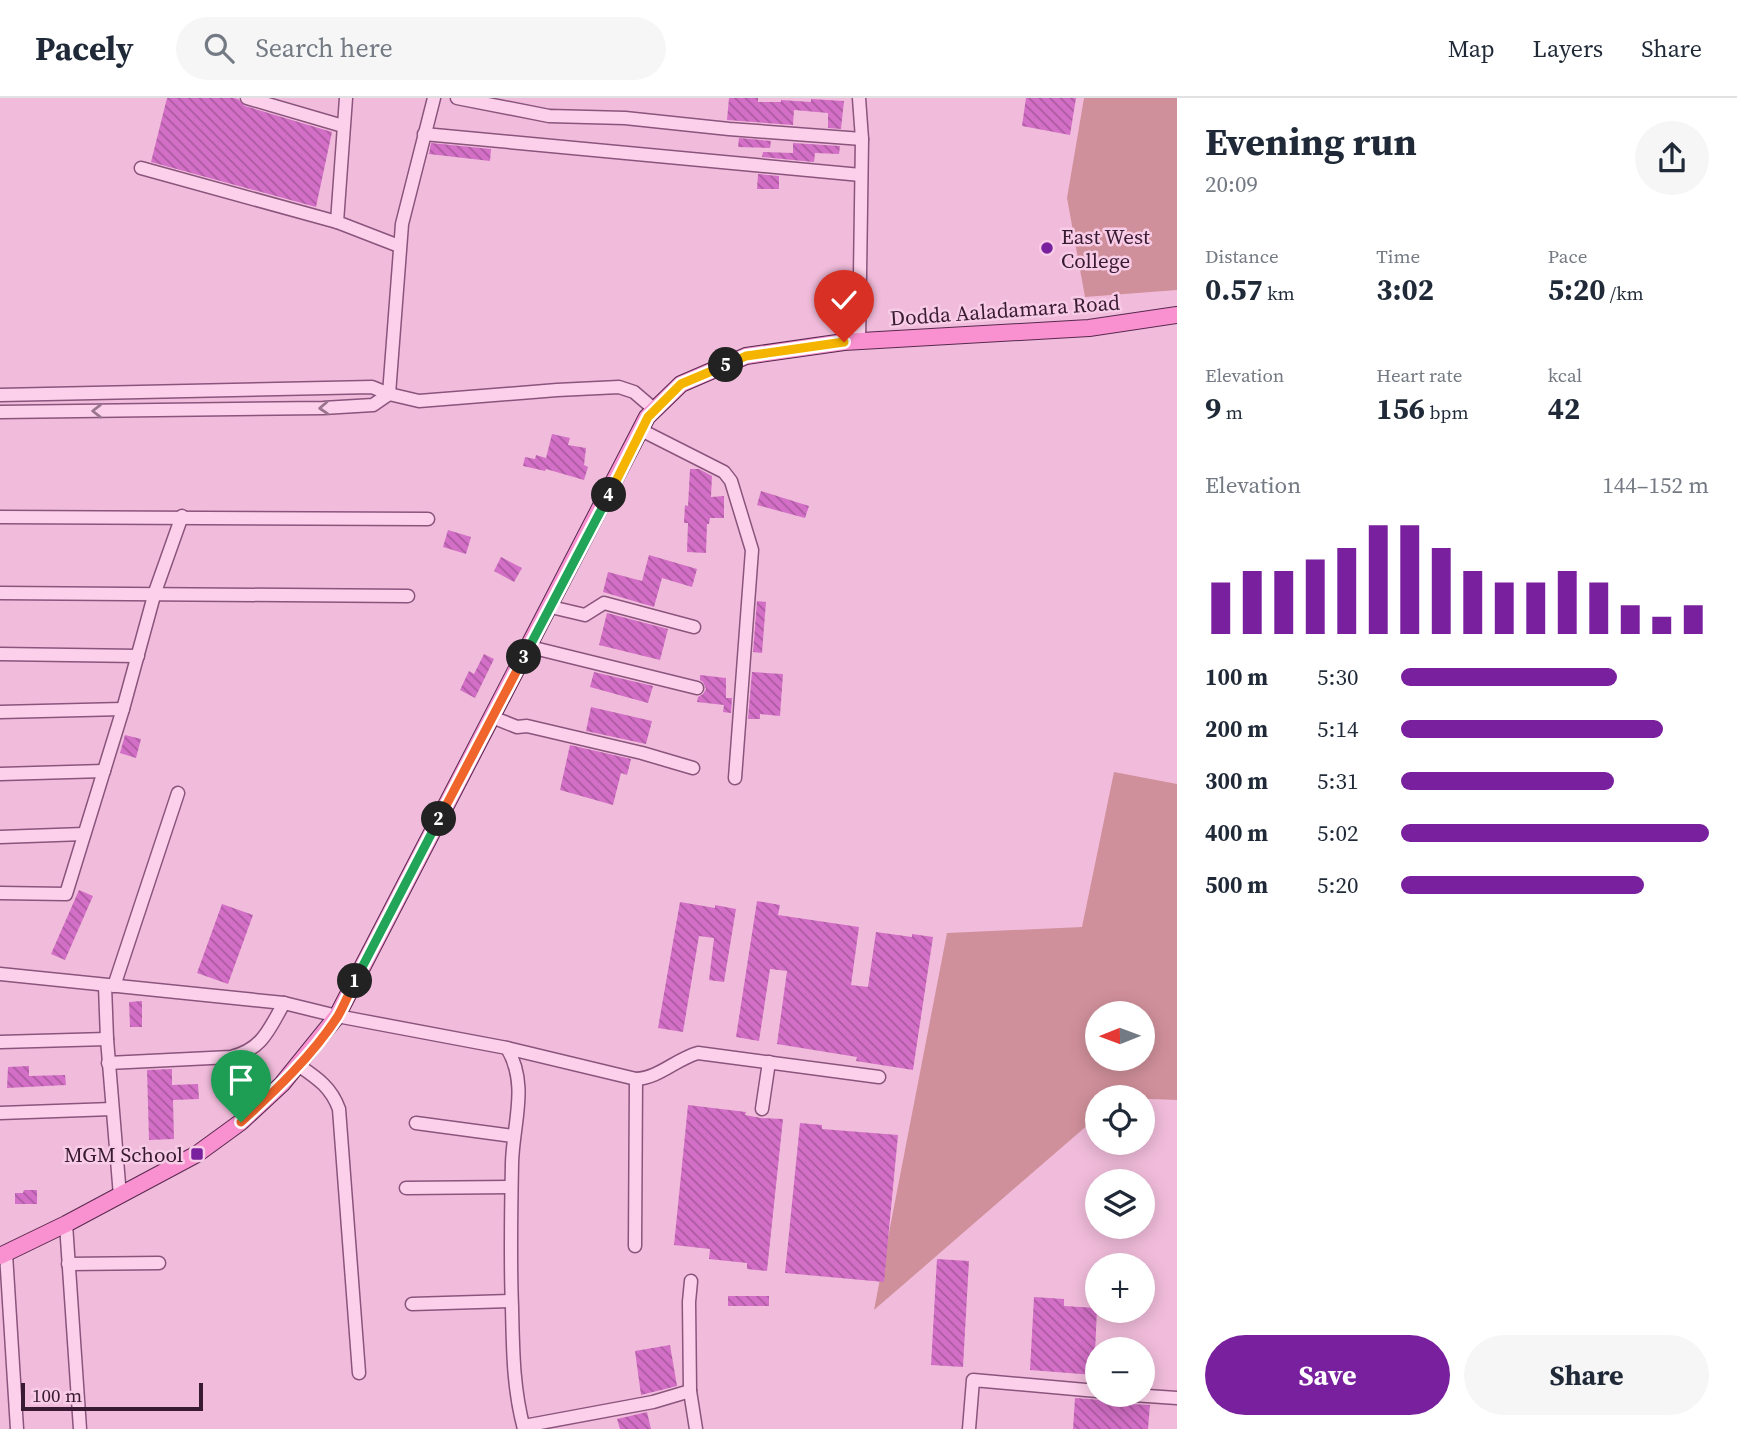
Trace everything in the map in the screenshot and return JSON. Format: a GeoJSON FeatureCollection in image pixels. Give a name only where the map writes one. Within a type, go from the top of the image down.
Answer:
{"type":"FeatureCollection","features":[{"type":"Feature","properties":{"kind":"main road","name":"Dodda Aaladamara Road"},"geometry":{"type":"LineString","coordinates":[[3,1255],[197,1154],[241,1122],[282,1084],[337,1016],[648,417],[681,384],[746,356],[859,341],[1089,328],[1177,314]]}},
{"type":"Feature","properties":{"kind":"street"},"geometry":{"type":"LineString","coordinates":[[247,98],[343,126]]}},
{"type":"Feature","properties":{"kind":"street"},"geometry":{"type":"LineString","coordinates":[[337,222],[346,98]]}},
{"type":"Feature","properties":{"kind":"street"},"geometry":{"type":"LineString","coordinates":[[389,394],[402,223],[434,98]]}},
{"type":"Feature","properties":{"kind":"street"},"geometry":{"type":"LineString","coordinates":[[457,98],[549,116],[625,118],[862,139]]}},
{"type":"Feature","properties":{"kind":"street"},"geometry":{"type":"LineString","coordinates":[[859,98],[862,139],[859,341]]}},
{"type":"Feature","properties":{"kind":"street"},"geometry":{"type":"LineString","coordinates":[[424,134],[862,175]]}},
{"type":"Feature","properties":{"kind":"street"},"geometry":{"type":"LineString","coordinates":[[141,168],[337,222],[399,246]]}},
{"type":"Feature","properties":{"kind":"street"},"geometry":{"type":"LineString","coordinates":[[0,395],[372,387],[419,401],[620,387],[634,392],[655,410]]}},
{"type":"Feature","properties":{"kind":"street"},"geometry":{"type":"LineString","coordinates":[[0,412],[323,408],[373,405],[389,394]]}},
{"type":"Feature","properties":{"kind":"street"},"geometry":{"type":"LineString","coordinates":[[641,430],[724,472],[731,481],[752,545],[735,778]]}},
{"type":"Feature","properties":{"kind":"street"},"geometry":{"type":"LineString","coordinates":[[0,893],[65,894],[123,709],[155,592],[183,516]]}},
{"type":"Feature","properties":{"kind":"street"},"geometry":{"type":"LineString","coordinates":[[0,517],[428,519]]}},
{"type":"Feature","properties":{"kind":"street"},"geometry":{"type":"LineString","coordinates":[[0,593],[155,592],[408,596]]}},
{"type":"Feature","properties":{"kind":"street"},"geometry":{"type":"LineString","coordinates":[[551,607],[585,615],[604,603],[694,627]]}},
{"type":"Feature","properties":{"kind":"street"},"geometry":{"type":"LineString","coordinates":[[530,647],[697,688]]}},
{"type":"Feature","properties":{"kind":"street"},"geometry":{"type":"LineString","coordinates":[[0,654],[138,656]]}},
{"type":"Feature","properties":{"kind":"street"},"geometry":{"type":"LineString","coordinates":[[0,712],[123,709]]}},
{"type":"Feature","properties":{"kind":"street"},"geometry":{"type":"LineString","coordinates":[[492,717],[517,727],[527,726],[693,768]]}},
{"type":"Feature","properties":{"kind":"street"},"geometry":{"type":"LineString","coordinates":[[0,774],[104,771]]}},
{"type":"Feature","properties":{"kind":"street"},"geometry":{"type":"LineString","coordinates":[[120,1196],[108,1063],[110,986],[178,793]]}},
{"type":"Feature","properties":{"kind":"street"},"geometry":{"type":"LineString","coordinates":[[0,837],[84,834]]}},
{"type":"Feature","properties":{"kind":"street"},"geometry":{"type":"LineString","coordinates":[[0,974],[284,1003],[337,1016],[507,1048],[636,1079],[648,1078],[687,1056],[698,1053],[879,1077]]}},
{"type":"Feature","properties":{"kind":"street"},"geometry":{"type":"LineString","coordinates":[[108,1063],[231,1057],[244,1053],[256,1047],[264,1038],[284,1003]]}},
{"type":"Feature","properties":{"kind":"street"},"geometry":{"type":"LineString","coordinates":[[0,1042],[107,1039]]}},
{"type":"Feature","properties":{"kind":"street"},"geometry":{"type":"LineString","coordinates":[[507,1048],[516,1063],[519,1093],[513,1136],[512,1301],[516,1397],[524,1428],[653,1402],[690,1391]]}},
{"type":"Feature","properties":{"kind":"street"},"geometry":{"type":"LineString","coordinates":[[762,1109],[769,1062]]}},
{"type":"Feature","properties":{"kind":"street"},"geometry":{"type":"LineString","coordinates":[[298,1065],[325,1084],[339,1109],[359,1373]]}},
{"type":"Feature","properties":{"kind":"street"},"geometry":{"type":"LineString","coordinates":[[635,1246],[636,1079]]}},
{"type":"Feature","properties":{"kind":"street"},"geometry":{"type":"LineString","coordinates":[[0,1113],[112,1109]]}},
{"type":"Feature","properties":{"kind":"street"},"geometry":{"type":"LineString","coordinates":[[416,1123],[513,1136]]}},
{"type":"Feature","properties":{"kind":"street"},"geometry":{"type":"LineString","coordinates":[[406,1188],[512,1187]]}},
{"type":"Feature","properties":{"kind":"street"},"geometry":{"type":"LineString","coordinates":[[66,1224],[80,1429]]}},
{"type":"Feature","properties":{"kind":"street"},"geometry":{"type":"LineString","coordinates":[[3,1255],[17,1429]]}},
{"type":"Feature","properties":{"kind":"street"},"geometry":{"type":"LineString","coordinates":[[68,1264],[159,1263]]}},
{"type":"Feature","properties":{"kind":"street"},"geometry":{"type":"LineString","coordinates":[[691,1281],[690,1391],[696,1429]]}},
{"type":"Feature","properties":{"kind":"street"},"geometry":{"type":"LineString","coordinates":[[412,1304],[512,1301]]}},
{"type":"Feature","properties":{"kind":"street"},"geometry":{"type":"LineString","coordinates":[[969,1429],[973,1380],[1085,1390]]}},
{"type":"Feature","properties":{"kind":"street"},"geometry":{"type":"LineString","coordinates":[[1155,1396],[1177,1398]]}},
{"type":"Feature","properties":{"kind":"shaded area"},"geometry":{"type":"Polygon","coordinates":[[[1084,98],[1177,98],[1177,290],[1085,297],[1067,198],[1084,98]]]}},
{"type":"Feature","properties":{"kind":"shaded area"},"geometry":{"type":"Polygon","coordinates":[[[1114,772],[1177,784],[1177,1100],[1155,1099],[1155,1085],[1085,1085],[1085,1127],[874,1310],[947,933],[1082,927],[1114,772]]]}},
{"type":"Feature","properties":{"kind":"building"},"geometry":{"type":"Polygon","coordinates":[[[167,98],[234,98],[245,106],[332,132],[316,207],[151,162],[167,98]]]}},
{"type":"Feature","properties":{"kind":"building"},"geometry":{"type":"Polygon","coordinates":[[[729,98],[758,98],[758,102],[811,102],[811,99],[844,101],[841,129],[828,128],[828,113],[794,110],[793,125],[727,120],[729,98]]]}},
{"type":"Feature","properties":{"kind":"building"},"geometry":{"type":"Polygon","coordinates":[[[1026,98],[1076,98],[1070,135],[1022,126],[1026,98]]]}},
{"type":"Feature","properties":{"kind":"building"},"geometry":{"type":"Polygon","coordinates":[[[739,138],[771,141],[770,148],[738,147],[739,138]]]}},
{"type":"Feature","properties":{"kind":"building"},"geometry":{"type":"Polygon","coordinates":[[[431,143],[491,149],[490,161],[429,154],[431,143]]]}},
{"type":"Feature","properties":{"kind":"building"},"geometry":{"type":"Polygon","coordinates":[[[793,143],[840,146],[839,154],[815,153],[814,162],[762,157],[763,152],[793,153],[793,143]]]}},
{"type":"Feature","properties":{"kind":"building"},"geometry":{"type":"Polygon","coordinates":[[[758,174],[779,176],[779,189],[757,189],[758,174]]]}},
{"type":"Feature","properties":{"kind":"building"},"geometry":{"type":"Polygon","coordinates":[[[552,434],[570,438],[568,445],[586,448],[584,465],[588,467],[584,480],[546,469],[545,471],[523,466],[525,457],[535,459],[536,455],[546,458],[552,434]]]}},
{"type":"Feature","properties":{"kind":"building"},"geometry":{"type":"Polygon","coordinates":[[[690,469],[699,469],[712,476],[711,497],[724,496],[724,518],[710,518],[707,524],[706,553],[687,552],[688,523],[684,523],[690,469]]]}},
{"type":"Feature","properties":{"kind":"building"},"geometry":{"type":"Polygon","coordinates":[[[761,491],[809,506],[805,518],[757,505],[761,491]]]}},
{"type":"Feature","properties":{"kind":"building"},"geometry":{"type":"Polygon","coordinates":[[[448,530],[471,537],[466,554],[443,547],[448,530]]]}},
{"type":"Feature","properties":{"kind":"building"},"geometry":{"type":"Polygon","coordinates":[[[649,555],[697,569],[692,587],[662,578],[654,607],[603,592],[608,572],[642,581],[649,555]]]}},
{"type":"Feature","properties":{"kind":"building"},"geometry":{"type":"Polygon","coordinates":[[[501,557],[522,568],[514,582],[494,571],[501,557]]]}},
{"type":"Feature","properties":{"kind":"building"},"geometry":{"type":"Polygon","coordinates":[[[757,601],[766,602],[762,653],[753,652],[757,601]]]}},
{"type":"Feature","properties":{"kind":"building"},"geometry":{"type":"Polygon","coordinates":[[[607,613],[668,629],[660,660],[599,645],[607,613]]]}},
{"type":"Feature","properties":{"kind":"building"},"geometry":{"type":"Polygon","coordinates":[[[484,654],[494,659],[475,698],[460,690],[469,671],[474,674],[484,654]]]}},
{"type":"Feature","properties":{"kind":"building"},"geometry":{"type":"Polygon","coordinates":[[[594,672],[653,686],[648,703],[590,687],[594,672]]]}},
{"type":"Feature","properties":{"kind":"building"},"geometry":{"type":"Polygon","coordinates":[[[752,672],[783,674],[780,716],[760,714],[760,719],[748,719],[752,672]]]}},
{"type":"Feature","properties":{"kind":"building"},"geometry":{"type":"Polygon","coordinates":[[[700,675],[726,678],[726,698],[732,698],[731,713],[723,712],[724,705],[697,702],[706,689],[700,675]]]}},
{"type":"Feature","properties":{"kind":"building"},"geometry":{"type":"Polygon","coordinates":[[[591,707],[652,721],[646,744],[586,731],[591,707]]]}},
{"type":"Feature","properties":{"kind":"building"},"geometry":{"type":"Polygon","coordinates":[[[125,735],[141,739],[136,758],[120,753],[125,735]]]}},
{"type":"Feature","properties":{"kind":"building"},"geometry":{"type":"Polygon","coordinates":[[[570,745],[631,759],[627,775],[621,773],[613,805],[560,790],[570,745]]]}},
{"type":"Feature","properties":{"kind":"building"},"geometry":{"type":"Polygon","coordinates":[[[79,890],[93,896],[65,960],[51,954],[79,890]]]}},
{"type":"Feature","properties":{"kind":"building"},"geometry":{"type":"Polygon","coordinates":[[[757,901],[780,905],[778,915],[859,927],[851,985],[868,987],[876,932],[933,937],[913,1070],[856,1061],[857,1057],[777,1044],[787,971],[770,969],[759,1041],[736,1037],[757,901]]]}},
{"type":"Feature","properties":{"kind":"building"},"geometry":{"type":"Polygon","coordinates":[[[680,902],[736,909],[724,982],[709,980],[714,938],[699,936],[683,1032],[658,1028],[680,902]]]}},
{"type":"Feature","properties":{"kind":"building"},"geometry":{"type":"Polygon","coordinates":[[[222,904],[253,915],[228,984],[197,973],[222,904]]]}},
{"type":"Feature","properties":{"kind":"building"},"geometry":{"type":"Polygon","coordinates":[[[142,1001],[142,1027],[130,1027],[129,1002],[142,1001]]]}},
{"type":"Feature","properties":{"kind":"building"},"geometry":{"type":"Polygon","coordinates":[[[29,1066],[29,1076],[65,1075],[66,1085],[7,1088],[8,1067],[29,1066]]]}},
{"type":"Feature","properties":{"kind":"building"},"geometry":{"type":"Polygon","coordinates":[[[172,1069],[172,1085],[198,1084],[199,1099],[173,1100],[174,1139],[149,1140],[147,1070],[172,1069]]]}},
{"type":"Feature","properties":{"kind":"building"},"geometry":{"type":"Polygon","coordinates":[[[688,1105],[746,1112],[745,1115],[761,1118],[783,1119],[767,1271],[747,1269],[747,1263],[709,1259],[710,1249],[674,1245],[688,1105]]]}},
{"type":"Feature","properties":{"kind":"building"},"geometry":{"type":"Polygon","coordinates":[[[800,1123],[822,1125],[822,1129],[898,1135],[884,1282],[785,1273],[800,1123]]]}},
{"type":"Feature","properties":{"kind":"building"},"geometry":{"type":"Polygon","coordinates":[[[24,1190],[37,1190],[37,1204],[15,1204],[15,1193],[23,1193],[24,1190]]]}},
{"type":"Feature","properties":{"kind":"building"},"geometry":{"type":"Polygon","coordinates":[[[937,1259],[969,1261],[963,1367],[931,1365],[937,1259]]]}},
{"type":"Feature","properties":{"kind":"building"},"geometry":{"type":"Polygon","coordinates":[[[728,1296],[769,1296],[769,1306],[728,1306],[728,1296]]]}},
{"type":"Feature","properties":{"kind":"building"},"geometry":{"type":"Polygon","coordinates":[[[1034,1297],[1064,1299],[1064,1306],[1085,1307],[1085,1323],[1096,1323],[1096,1337],[1085,1337],[1085,1374],[1030,1370],[1034,1297]]]}},
{"type":"Feature","properties":{"kind":"building"},"geometry":{"type":"Polygon","coordinates":[[[670,1345],[677,1386],[641,1395],[635,1351],[670,1345]]]}},
{"type":"Feature","properties":{"kind":"building"},"geometry":{"type":"Polygon","coordinates":[[[1075,1398],[1085,1399],[1085,1407],[1150,1407],[1148,1429],[1073,1429],[1075,1398]]]}},
{"type":"Feature","properties":{"kind":"building"},"geometry":{"type":"Polygon","coordinates":[[[647,1412],[651,1429],[620,1429],[617,1419],[647,1412]]]}},
{"type":"Feature","properties":{"kind":"place","name":"East West College"},"geometry":{"type":"Point","coordinates":[1047,248]}},
{"type":"Feature","properties":{"kind":"place","name":"MGM School"},"geometry":{"type":"Point","coordinates":[197,1154]}},
{"type":"Feature","properties":{"kind":"route"},"geometry":{"type":"LineString","coordinates":[[241,1122],[282,1084],[337,1016],[648,417],[681,384],[746,356],[844,342]]}}]}
